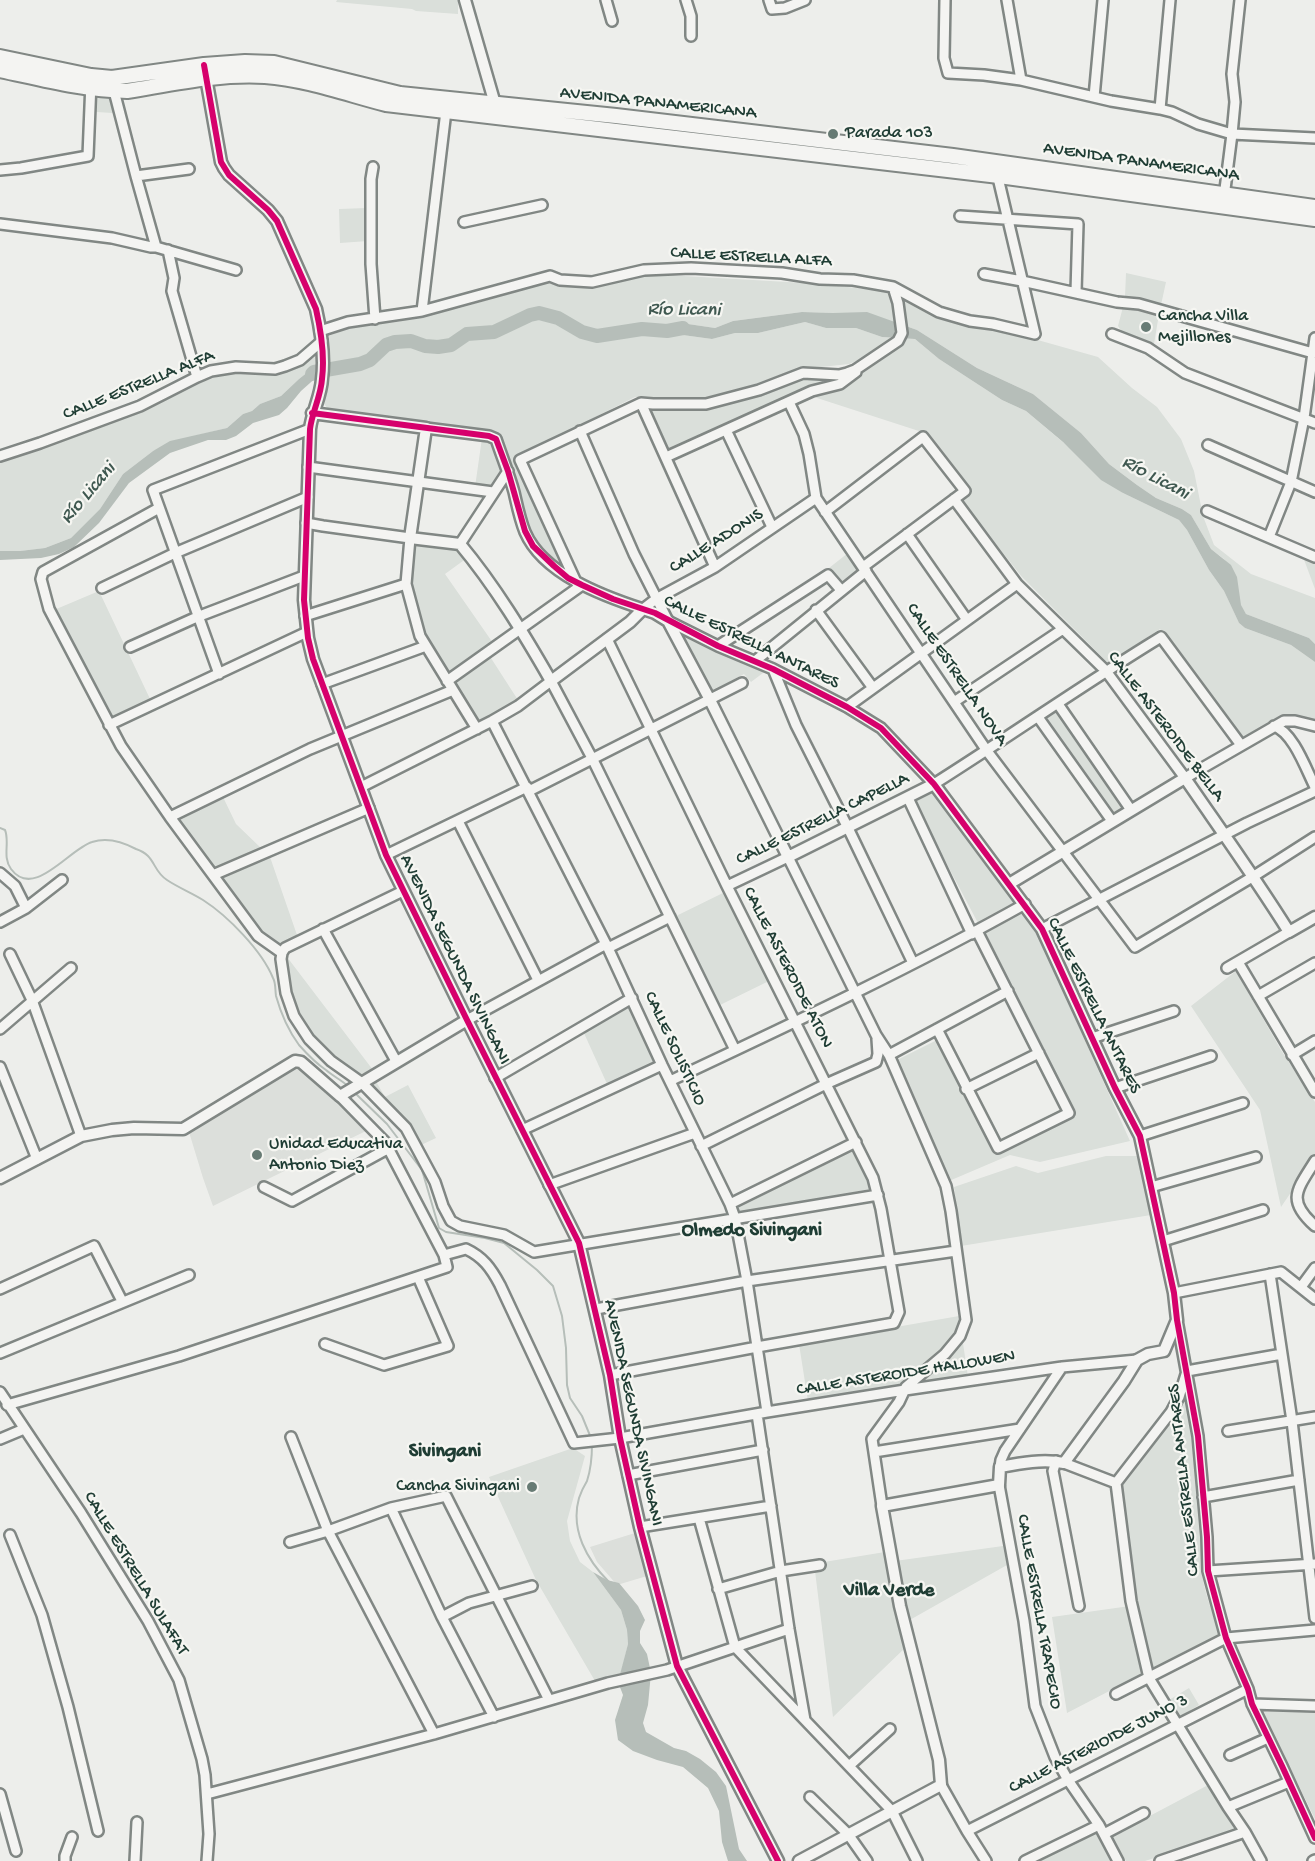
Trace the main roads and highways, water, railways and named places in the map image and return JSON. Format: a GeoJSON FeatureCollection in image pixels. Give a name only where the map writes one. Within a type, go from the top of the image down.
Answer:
{"type":"FeatureCollection","features":[{"type":"Feature","properties":{"kind":"main road","name":"AVENIDA PANAMERICANA"},"geometry":{"type":"LineString","coordinates":[[0,57],[91,82]]}},
{"type":"Feature","properties":{"kind":"main road","name":"AVENIDA PANAMERICANA"},"geometry":{"type":"LineString","coordinates":[[0,70],[113,84],[205,72],[245,63],[274,63],[400,94],[494,111],[616,116],[1224,199],[1315,207]]}},
{"type":"Feature","properties":{"kind":"main road","name":"AVENIDA PANAMERICANA"},"geometry":{"type":"LineString","coordinates":[[205,72],[288,78],[386,104],[446,111],[494,111]]}},
{"type":"Feature","properties":{"kind":"main road","name":"AVENIDA PANAMERICANA"},"geometry":{"type":"LineString","coordinates":[[1224,199],[1315,219]]}},
{"type":"Feature","properties":{"kind":"waterway","name":"Río Licani"},"geometry":{"type":"LineString","coordinates":[[312,374],[360,364],[370,360],[386,345],[395,342],[411,341],[425,346],[438,347],[451,345],[467,334],[494,332],[539,313],[558,318],[582,332],[597,336],[642,329],[667,331],[683,328]]}},
{"type":"Feature","properties":{"kind":"waterway"},"geometry":{"type":"LineString","coordinates":[[0,828],[5,830],[8,864],[20,877],[30,879],[41,876],[92,842],[109,840],[120,842],[145,854],[163,877],[213,907],[253,946],[275,982],[280,1009],[295,1039],[316,1062],[348,1086]]}},
{"type":"Feature","properties":{"kind":"waterway"},"geometry":{"type":"LineString","coordinates":[[354,1092],[387,1124],[422,1170],[439,1228],[446,1232],[504,1243],[553,1286],[562,1316],[570,1398],[582,1416],[591,1438]]}},
{"type":"Feature","properties":{"kind":"waterway"},"geometry":{"type":"LineString","coordinates":[[592,1444],[587,1481],[579,1498],[577,1522],[587,1554],[609,1582]]}},
{"type":"Feature","properties":{"kind":"place","name":"Parada 103"},"geometry":{"type":"Point","coordinates":[833,134]}},
{"type":"Feature","properties":{"kind":"place","name":"Cancha Villa Mejillones"},"geometry":{"type":"Point","coordinates":[1146,327]}},
{"type":"Feature","properties":{"kind":"place","name":"Unidad Educativa Antonio Diez"},"geometry":{"type":"Point","coordinates":[257,1155]}},
{"type":"Feature","properties":{"kind":"place","name":"Cancha Sivingani"},"geometry":{"type":"Point","coordinates":[532,1487]}},
{"type":"Feature","properties":{"kind":"district","name":"Olmedo Sivingani"},"geometry":{"type":"Point","coordinates":[752,1232]}},
{"type":"Feature","properties":{"kind":"district","name":"Sivingani"},"geometry":{"type":"Point","coordinates":[445,1453]}},
{"type":"Feature","properties":{"kind":"district","name":"Villa Verde"},"geometry":{"type":"Point","coordinates":[889,1592]}}]}
